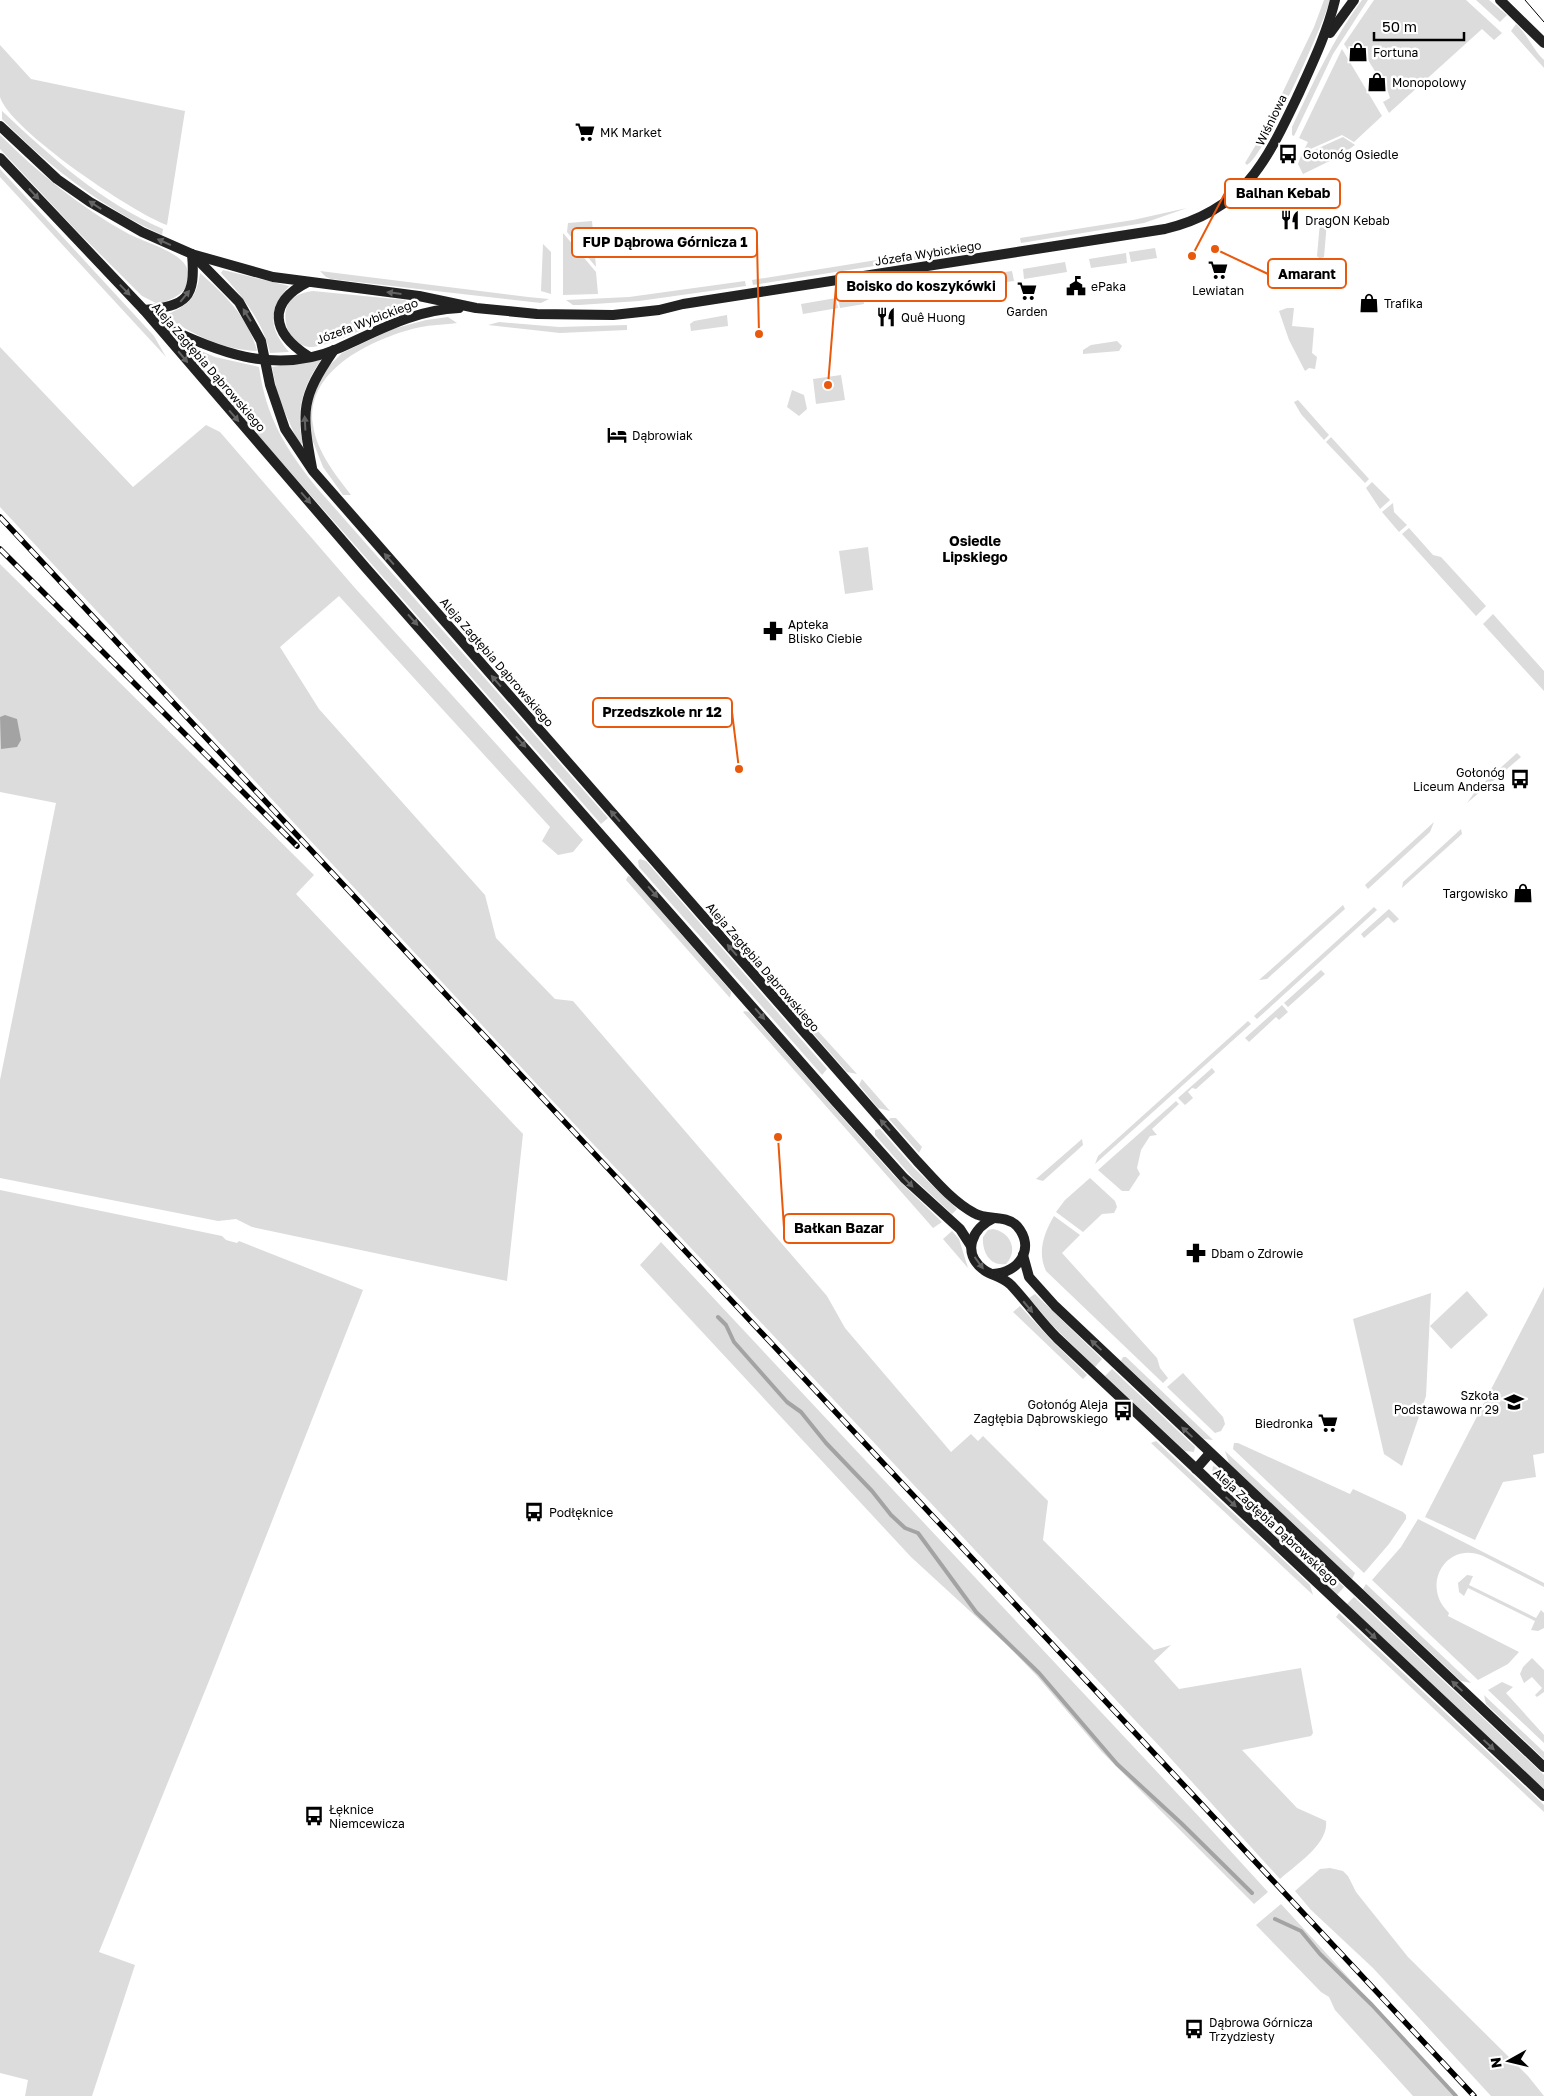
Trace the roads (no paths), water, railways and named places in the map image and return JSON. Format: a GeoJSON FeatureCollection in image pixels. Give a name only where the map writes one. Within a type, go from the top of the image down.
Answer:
{"type":"FeatureCollection","features":[{"type":"Feature","properties":{"kind":"street","name":"Wiśniowa"},"geometry":{"type":"LineString","coordinates":[[1228,200],[1247,184],[1269,155],[1323,42],[1335,0]]}},
{"type":"Feature","properties":{"kind":"street","name":"Wiśniowa"},"geometry":{"type":"LineString","coordinates":[[1323,42],[1354,0]]}},
{"type":"Feature","properties":{"kind":"street"},"geometry":{"type":"LineString","coordinates":[[1500,0],[1544,43]]}},
{"type":"Feature","properties":{"kind":"street","name":"Aleja Zagłębia Dąbrowskiego"},"geometry":{"type":"LineString","coordinates":[[0,126],[41,165],[90,202],[142,232],[192,254],[228,290],[247,314],[261,341],[276,408],[284,429],[313,471],[917,1161],[963,1206],[980,1216],[996,1218]]}},
{"type":"Feature","properties":{"kind":"street","name":"Aleja Zagłębia Dąbrowskiego"},"geometry":{"type":"LineString","coordinates":[[0,158],[144,310],[366,568],[834,1100],[904,1178],[960,1229],[971,1246]]}},
{"type":"Feature","properties":{"kind":"street","name":"Józefa Wybickiego"},"geometry":{"type":"LineString","coordinates":[[154,322],[216,350],[240,356],[265,359],[308,356],[334,350],[412,315],[439,310],[476,308],[584,316],[659,310],[683,304],[1166,229],[1203,216],[1228,200]]}},
{"type":"Feature","properties":{"kind":"street"},"geometry":{"type":"LineString","coordinates":[[144,310],[169,308],[186,298],[194,274],[192,254]]}},
{"type":"Feature","properties":{"kind":"street","name":"Józefa Wybickiego"},"geometry":{"type":"LineString","coordinates":[[192,254],[256,273],[308,282],[419,296],[476,308]]}},
{"type":"Feature","properties":{"kind":"street"},"geometry":{"type":"LineString","coordinates":[[308,282],[286,298],[280,315],[282,333],[287,340],[308,356]]}},
{"type":"Feature","properties":{"kind":"street"},"geometry":{"type":"LineString","coordinates":[[313,471],[305,432],[304,407],[311,386],[334,350]]}},
{"type":"Feature","properties":{"kind":"street"},"geometry":{"type":"LineString","coordinates":[[996,1218],[1007,1220],[1016,1226],[1022,1236],[1023,1254],[1019,1264],[1012,1270],[993,1274],[978,1264],[971,1246],[977,1229],[996,1218]]}},
{"type":"Feature","properties":{"kind":"street","name":"Aleja Zagłębia Dąbrowskiego"},"geometry":{"type":"LineString","coordinates":[[1023,1254],[1026,1273],[1043,1294],[1544,1767]]}},
{"type":"Feature","properties":{"kind":"street","name":"Aleja Zagłębia Dąbrowskiego"},"geometry":{"type":"LineString","coordinates":[[993,1274],[1007,1282],[1057,1338],[1544,1796]]}},
{"type":"Feature","properties":{"kind":"street"},"geometry":{"type":"LineString","coordinates":[[1196,1469],[1210,1453]]}},
{"type":"Feature","properties":{"kind":"waterway"},"geometry":{"type":"LineString","coordinates":[[718,1317],[726,1325],[734,1342],[787,1402],[801,1412],[826,1443],[872,1491],[891,1515],[905,1528],[918,1533],[976,1612],[1039,1673],[1117,1764],[1181,1823],[1252,1893]]}},
{"type":"Feature","properties":{"kind":"waterway"},"geometry":{"type":"LineString","coordinates":[[1275,1919],[1301,1931],[1320,1954],[1372,2005],[1456,2096]]}},
{"type":"Feature","properties":{"kind":"tram line"},"geometry":{"type":"LineString","coordinates":[[1525,0],[1544,22]]}},
{"type":"Feature","properties":{"kind":"railway"},"geometry":{"type":"LineString","coordinates":[[0,517],[1474,2096]]}},
{"type":"Feature","properties":{"kind":"railway"},"geometry":{"type":"LineString","coordinates":[[0,549],[297,846]]}},
{"type":"Feature","properties":{"kind":"place","name":"Fortuna"},"geometry":{"type":"Point","coordinates":[1358,52]}},
{"type":"Feature","properties":{"kind":"place","name":"Monopolowy"},"geometry":{"type":"Point","coordinates":[1377,82]}},
{"type":"Feature","properties":{"kind":"place","name":"MK Market"},"geometry":{"type":"Point","coordinates":[585,132]}},
{"type":"Feature","properties":{"kind":"place","name":"Gołonóg Osiedle"},"geometry":{"type":"Point","coordinates":[1288,154]}},
{"type":"Feature","properties":{"kind":"place","name":"DragON Kebab"},"geometry":{"type":"Point","coordinates":[1290,220]}},
{"type":"Feature","properties":{"kind":"place","name":"Amarant"},"geometry":{"type":"Point","coordinates":[1215,249]}},
{"type":"Feature","properties":{"kind":"place","name":"Balhan Kebab"},"geometry":{"type":"Point","coordinates":[1192,256]}},
{"type":"Feature","properties":{"kind":"place","name":"Lewiatan"},"geometry":{"type":"Point","coordinates":[1218,270]}},
{"type":"Feature","properties":{"kind":"place","name":"ePaka"},"geometry":{"type":"Point","coordinates":[1076,286]}},
{"type":"Feature","properties":{"kind":"place","name":"Garden"},"geometry":{"type":"Point","coordinates":[1027,291]}},
{"type":"Feature","properties":{"kind":"place","name":"Trafika"},"geometry":{"type":"Point","coordinates":[1369,303]}},
{"type":"Feature","properties":{"kind":"place","name":"Quê Huong"},"geometry":{"type":"Point","coordinates":[886,317]}},
{"type":"Feature","properties":{"kind":"place","name":"FUP Dąbrowa Górnicza 1"},"geometry":{"type":"Point","coordinates":[759,334]}},
{"type":"Feature","properties":{"kind":"place","name":"Boisko do koszykówki"},"geometry":{"type":"Point","coordinates":[828,385]}},
{"type":"Feature","properties":{"kind":"place","name":"Dąbrowiak"},"geometry":{"type":"Point","coordinates":[617,435]}},
{"type":"Feature","properties":{"kind":"place","name":"Apteka Blisko Ciebie"},"geometry":{"type":"Point","coordinates":[773,631]}},
{"type":"Feature","properties":{"kind":"place","name":"Przedszkole nr 12"},"geometry":{"type":"Point","coordinates":[739,769]}},
{"type":"Feature","properties":{"kind":"place","name":"Gołonóg Liceum Andersa"},"geometry":{"type":"Point","coordinates":[1520,779]}},
{"type":"Feature","properties":{"kind":"place","name":"Targowisko"},"geometry":{"type":"Point","coordinates":[1523,893]}},
{"type":"Feature","properties":{"kind":"place","name":"Bałkan Bazar"},"geometry":{"type":"Point","coordinates":[778,1137]}},
{"type":"Feature","properties":{"kind":"place","name":"Dbam o Zdrowie"},"geometry":{"type":"Point","coordinates":[1196,1253]}},
{"type":"Feature","properties":{"kind":"place","name":"Szkoła Podstawowa nr 29"},"geometry":{"type":"Point","coordinates":[1514,1402]}},
{"type":"Feature","properties":{"kind":"place","name":"Gołonóg Aleja Zagłębia Dąbrowskiego"},"geometry":{"type":"Point","coordinates":[1123,1411]}},
{"type":"Feature","properties":{"kind":"place","name":"Biedronka"},"geometry":{"type":"Point","coordinates":[1328,1423]}},
{"type":"Feature","properties":{"kind":"place","name":"Podłęknice"},"geometry":{"type":"Point","coordinates":[534,1512]}},
{"type":"Feature","properties":{"kind":"place","name":"Łęknice Niemcewicza"},"geometry":{"type":"Point","coordinates":[314,1816]}},
{"type":"Feature","properties":{"kind":"place","name":"Dąbrowa Górnicza Trzydziesty"},"geometry":{"type":"Point","coordinates":[1194,2029]}},
{"type":"Feature","properties":{"kind":"district","name":"Osiedle Lipskiego"},"geometry":{"type":"Point","coordinates":[975,548]}}]}
